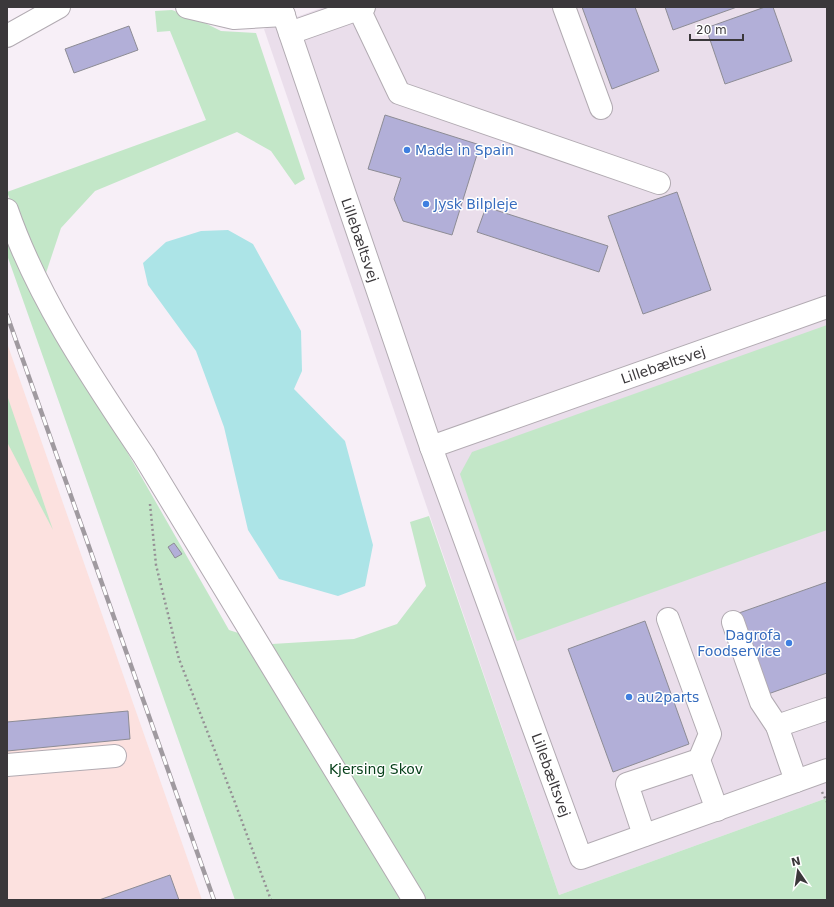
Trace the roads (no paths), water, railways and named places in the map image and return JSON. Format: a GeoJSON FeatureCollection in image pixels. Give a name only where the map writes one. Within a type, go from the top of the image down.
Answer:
{"type":"FeatureCollection","features":[{"type":"Feature","properties":{"kind":"street"},"geometry":{"type":"LineString","coordinates":[[187,7],[234,18],[285,18],[361,8],[400,93],[659,183]]}},
{"type":"Feature","properties":{"kind":"street"},"geometry":{"type":"LineString","coordinates":[[564,7],[601,108]]}},
{"type":"Feature","properties":{"kind":"street"},"geometry":{"type":"LineString","coordinates":[[7,36],[53,10]]}},
{"type":"Feature","properties":{"kind":"street"},"geometry":{"type":"LineString","coordinates":[[7,52],[53,10]]}},
{"type":"Feature","properties":{"kind":"street","name":"Lillebæltsvej"},"geometry":{"type":"LineString","coordinates":[[285,18],[431,447],[581,858],[827,770]]}},
{"type":"Feature","properties":{"kind":"street"},"geometry":{"type":"LineString","coordinates":[[7,210],[27,261],[57,320],[96,385],[144,456],[414,900]]}},
{"type":"Feature","properties":{"kind":"street","name":"Lillebæltsvej"},"geometry":{"type":"LineString","coordinates":[[431,447],[827,307]]}},
{"type":"Feature","properties":{"kind":"street"},"geometry":{"type":"LineString","coordinates":[[668,619],[710,734],[699,760],[717,810]]}},
{"type":"Feature","properties":{"kind":"street"},"geometry":{"type":"LineString","coordinates":[[733,622],[761,702],[777,726],[796,781]]}},
{"type":"Feature","properties":{"kind":"street"},"geometry":{"type":"LineString","coordinates":[[777,726],[827,709]]}},
{"type":"Feature","properties":{"kind":"street"},"geometry":{"type":"LineString","coordinates":[[7,765],[115,756]]}},
{"type":"Feature","properties":{"kind":"street"},"geometry":{"type":"LineString","coordinates":[[644,835],[627,784],[699,760]]}},
{"type":"Feature","properties":{"kind":"water"},"geometry":{"type":"Polygon","coordinates":[[[228,230],[253,244],[301,331],[302,371],[294,389],[345,441],[373,545],[365,586],[338,596],[279,579],[248,530],[224,427],[196,351],[148,285],[143,263],[166,242],[201,231],[228,230]]]}},
{"type":"Feature","properties":{"kind":"railway"},"geometry":{"type":"LineString","coordinates":[[7,315],[214,900]]}},
{"type":"Feature","properties":{"kind":"place","name":"Made in Spain"},"geometry":{"type":"Point","coordinates":[407,150]}},
{"type":"Feature","properties":{"kind":"place","name":"Jysk Bilpleje"},"geometry":{"type":"Point","coordinates":[426,204]}},
{"type":"Feature","properties":{"kind":"place","name":"Dagrofa Foodservice"},"geometry":{"type":"Point","coordinates":[789,643]}},
{"type":"Feature","properties":{"kind":"place","name":"au2parts"},"geometry":{"type":"Point","coordinates":[629,697]}},
{"type":"Feature","properties":{"kind":"park label","name":"Kjersing Skov"},"geometry":{"type":"Point","coordinates":[376,769]}}]}
